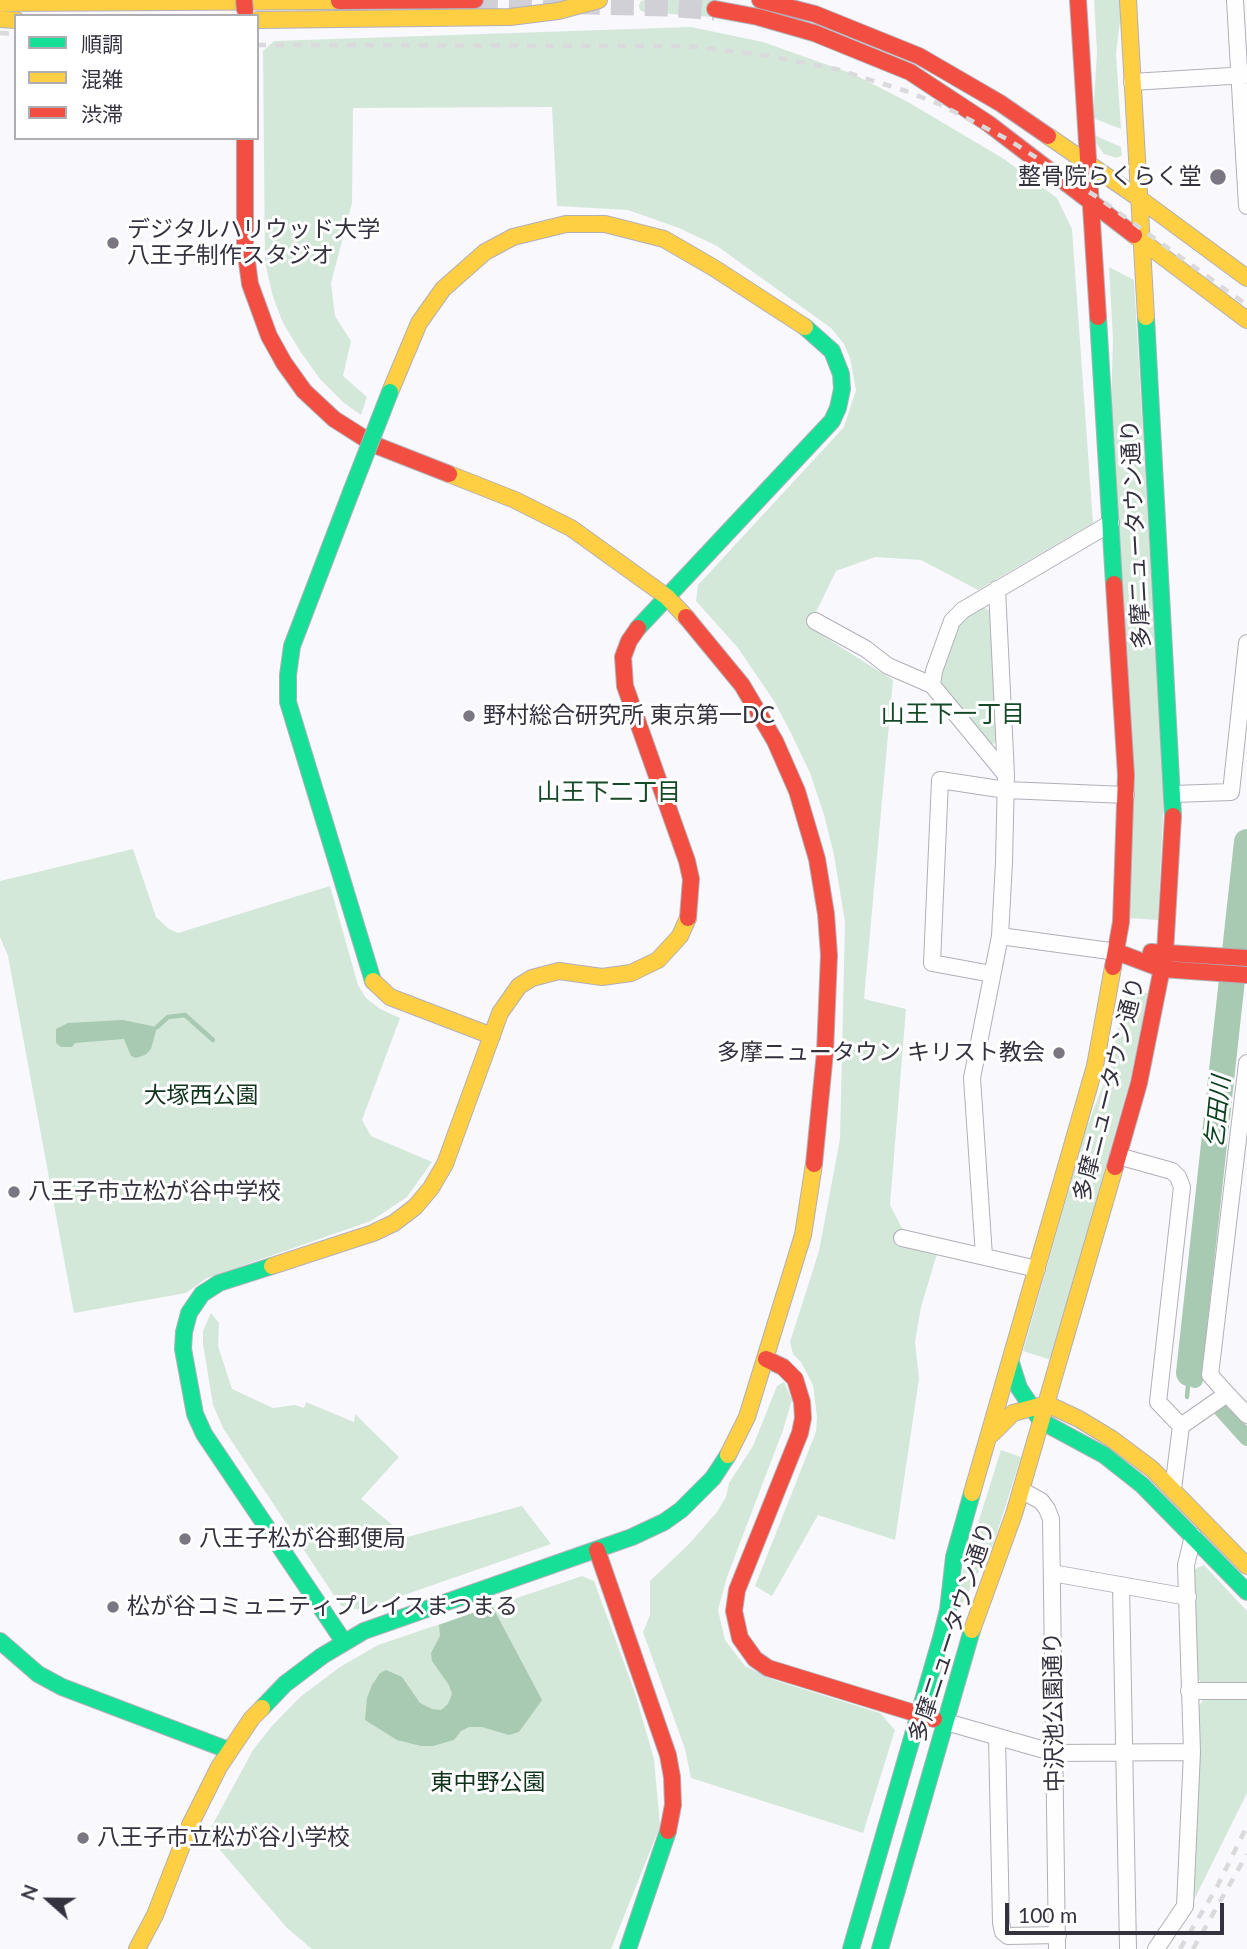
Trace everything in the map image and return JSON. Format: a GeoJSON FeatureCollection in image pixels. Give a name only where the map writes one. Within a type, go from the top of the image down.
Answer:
{"type":"FeatureCollection","features":[{"type":"Feature","properties":{"kind":"street"},"geometry":{"type":"LineString","coordinates":[[0,3],[475,0]]}},
{"type":"Feature","properties":{"kind":"street"},"geometry":{"type":"LineString","coordinates":[[248,12],[510,17],[558,11],[599,0]]}},
{"type":"Feature","properties":{"kind":"street"},"geometry":{"type":"LineString","coordinates":[[760,0],[815,14],[919,56],[1000,103],[1140,199],[1247,278]]}},
{"type":"Feature","properties":{"kind":"street","name":"多摩ニュータウン通り"},"geometry":{"type":"LineString","coordinates":[[851,1949],[948,1611],[954,1558],[1095,1066],[1117,952],[1126,795],[1079,0]]}},
{"type":"Feature","properties":{"kind":"street","name":"多摩ニュータウン通り"},"geometry":{"type":"LineString","coordinates":[[880,1949],[977,1614],[1021,1490],[1041,1421],[1038,1405],[1139,1083],[1165,953],[1172,859],[1173,794],[1128,0]]}},
{"type":"Feature","properties":{"kind":"street"},"geometry":{"type":"LineString","coordinates":[[1235,0],[1243,75],[1247,206]]}},
{"type":"Feature","properties":{"kind":"street"},"geometry":{"type":"LineString","coordinates":[[715,9],[758,17],[814,33],[910,72],[966,108],[1247,320]]}},
{"type":"Feature","properties":{"kind":"street"},"geometry":{"type":"LineString","coordinates":[[1132,82],[1243,75]]}},
{"type":"Feature","properties":{"kind":"street"},"geometry":{"type":"LineString","coordinates":[[137,1949],[155,1915],[205,1792],[228,1750],[251,1718],[285,1684],[344,1642],[386,1622],[597,1550],[664,1522],[681,1510],[713,1478],[730,1452],[747,1417],[803,1235],[818,1142],[828,981],[826,914],[807,819],[775,741],[730,669],[694,624],[667,597],[618,559],[571,528],[515,500],[375,445],[334,419],[304,391],[269,336],[250,284],[245,247],[245,140]]}},
{"type":"Feature","properties":{"kind":"street"},"geometry":{"type":"LineString","coordinates":[[344,1642],[204,1434],[195,1415],[183,1349],[189,1313],[202,1294],[219,1283],[373,1233],[394,1223],[415,1207],[431,1188],[445,1164],[492,1036],[500,1013],[519,986],[532,978],[559,971],[602,976],[631,973],[658,960],[680,936],[687,923],[691,895],[687,861],[625,686],[623,657],[640,625],[832,421],[842,389],[841,374],[832,351],[808,329],[664,239],[606,224],[566,224],[507,240],[485,252],[443,289],[411,338],[292,646],[288,702],[372,980],[390,997],[492,1036]]}},
{"type":"Feature","properties":{"kind":"street"},"geometry":{"type":"LineString","coordinates":[[932,685],[934,671],[956,614],[1111,523]]}},
{"type":"Feature","properties":{"kind":"street"},"geometry":{"type":"LineString","coordinates":[[984,1256],[972,1078],[1000,936],[1006,783],[997,589]]}},
{"type":"Feature","properties":{"kind":"street"},"geometry":{"type":"LineString","coordinates":[[815,621],[866,649],[888,666],[932,685],[1006,783]]}},
{"type":"Feature","properties":{"kind":"street"},"geometry":{"type":"LineString","coordinates":[[1173,794],[1231,792],[1247,643]]}},
{"type":"Feature","properties":{"kind":"street"},"geometry":{"type":"LineString","coordinates":[[992,974],[932,963],[940,780],[1006,783],[1126,795]]}},
{"type":"Feature","properties":{"kind":"street"},"geometry":{"type":"LineString","coordinates":[[1000,936],[1117,952],[1165,953],[1247,969]]}},
{"type":"Feature","properties":{"kind":"street"},"geometry":{"type":"LineString","coordinates":[[1117,952],[1162,969],[1219,964]]}},
{"type":"Feature","properties":{"kind":"street"},"geometry":{"type":"LineString","coordinates":[[1247,1072],[1239,1194],[1210,1375],[1247,1415]]}},
{"type":"Feature","properties":{"kind":"street"},"geometry":{"type":"LineString","coordinates":[[1118,1156],[1172,1171],[1182,1187],[1158,1402],[1181,1426]]}},
{"type":"Feature","properties":{"kind":"street"},"geometry":{"type":"LineString","coordinates":[[902,1238],[1037,1269]]}},
{"type":"Feature","properties":{"kind":"street"},"geometry":{"type":"LineString","coordinates":[[766,1359],[783,1367],[794,1379],[802,1402],[803,1418],[800,1433],[734,1600],[740,1638],[755,1659],[768,1668],[919,1715],[1055,1753],[1192,1752]]}},
{"type":"Feature","properties":{"kind":"street"},"geometry":{"type":"LineString","coordinates":[[1011,1363],[1019,1388],[1038,1405],[1112,1439],[1173,1489],[1247,1566]]}},
{"type":"Feature","properties":{"kind":"street"},"geometry":{"type":"LineString","coordinates":[[1173,1489],[1181,1426],[1227,1394]]}},
{"type":"Feature","properties":{"kind":"street"},"geometry":{"type":"LineString","coordinates":[[990,1437],[1006,1418],[1038,1405]]}},
{"type":"Feature","properties":{"kind":"street"},"geometry":{"type":"LineString","coordinates":[[1041,1421],[1073,1437],[1120,1467],[1161,1502],[1247,1592]]}},
{"type":"Feature","properties":{"kind":"street","name":"中沢池公園通り"},"geometry":{"type":"LineString","coordinates":[[1021,1490],[1041,1501],[1051,1519],[1058,1942]]}},
{"type":"Feature","properties":{"kind":"street"},"geometry":{"type":"LineString","coordinates":[[1156,1949],[1185,1906],[1192,1752],[1186,1564],[1193,1536]]}},
{"type":"Feature","properties":{"kind":"street"},"geometry":{"type":"LineString","coordinates":[[597,1550],[668,1755],[672,1777],[673,1805],[669,1829],[628,1949]]}},
{"type":"Feature","properties":{"kind":"street"},"geometry":{"type":"LineString","coordinates":[[1052,1573],[1188,1597]]}},
{"type":"Feature","properties":{"kind":"street"},"geometry":{"type":"LineString","coordinates":[[1121,1585],[1128,1949]]}},
{"type":"Feature","properties":{"kind":"street"},"geometry":{"type":"LineString","coordinates":[[0,1641],[27,1666],[62,1687],[228,1750]]}},
{"type":"Feature","properties":{"kind":"street"},"geometry":{"type":"LineString","coordinates":[[1189,1691],[1247,1691]]}},
{"type":"Feature","properties":{"kind":"street"},"geometry":{"type":"LineString","coordinates":[[998,1737],[1003,1933],[1058,1942]]}},
{"type":"Feature","properties":{"kind":"street"},"geometry":{"type":"LineString","coordinates":[[867,1897],[871,1907],[877,1910],[889,1909],[894,1903]]}},
{"type":"Feature","properties":{"kind":"green space"},"geometry":{"type":"Polygon","coordinates":[[[646,0],[716,0],[713,17],[644,12],[639,5],[646,0]]]}},
{"type":"Feature","properties":{"kind":"green space"},"geometry":{"type":"Polygon","coordinates":[[[1094,0],[1120,0],[1116,54],[1121,129],[1093,118],[1097,52],[1094,0]]]}},
{"type":"Feature","properties":{"kind":"green space"},"geometry":{"type":"Polygon","coordinates":[[[691,27],[763,42],[853,74],[908,102],[1004,159],[1057,198],[1072,229],[1093,523],[978,590],[921,560],[875,557],[836,571],[817,610],[812,629],[893,680],[864,999],[906,1009],[890,1205],[903,1230],[939,1247],[921,1307],[915,1342],[919,1379],[895,1540],[818,1515],[772,1596],[755,1586],[816,1432],[813,1385],[801,1362],[793,1354],[790,1342],[819,1251],[840,1139],[845,922],[834,855],[810,773],[774,701],[738,648],[696,601],[698,585],[844,427],[856,390],[850,358],[844,344],[831,328],[717,246],[679,228],[628,210],[557,206],[552,107],[353,108],[352,203],[331,283],[335,316],[351,341],[343,376],[367,397],[361,415],[344,403],[320,379],[300,351],[283,323],[273,297],[265,262],[263,51],[274,41],[691,27]]]}},
{"type":"Feature","properties":{"kind":"green space"},"geometry":{"type":"Polygon","coordinates":[[[1094,135],[1121,147],[1122,155],[1117,158],[1104,154],[1094,135]]]}},
{"type":"Feature","properties":{"kind":"green space"},"geometry":{"type":"Polygon","coordinates":[[[1109,267],[1134,280],[1164,795],[1158,920],[1129,918],[1111,407],[1113,340],[1109,267]]]}},
{"type":"Feature","properties":{"kind":"green space"},"geometry":{"type":"Polygon","coordinates":[[[982,606],[991,612],[997,742],[989,746],[942,687],[941,675],[958,625],[966,614],[982,606]]]}},
{"type":"Feature","properties":{"kind":"green space","name":"大塚西公園"},"geometry":{"type":"Polygon","coordinates":[[[133,849],[156,917],[178,933],[330,886],[358,985],[366,998],[380,1009],[400,1018],[362,1120],[371,1136],[432,1162],[407,1197],[371,1221],[207,1278],[186,1293],[74,1313],[8,956],[0,937],[0,881],[133,849]]]}},
{"type":"Feature","properties":{"kind":"green space"},"geometry":{"type":"Polygon","coordinates":[[[1126,989],[1148,993],[1131,1077],[1051,1360],[1023,1351],[1086,1129],[1109,1070],[1126,989]]]}},
{"type":"Feature","properties":{"kind":"green space"},"geometry":{"type":"Polygon","coordinates":[[[211,1313],[219,1323],[218,1346],[232,1389],[273,1408],[295,1405],[304,1408],[306,1402],[354,1422],[355,1414],[399,1457],[361,1499],[407,1537],[522,1506],[551,1544],[361,1610],[341,1606],[223,1428],[213,1405],[203,1344],[203,1331],[211,1313]]]}},
{"type":"Feature","properties":{"kind":"green space"},"geometry":{"type":"Polygon","coordinates":[[[784,1382],[792,1400],[727,1577],[718,1610],[725,1640],[745,1666],[774,1680],[880,1713],[895,1730],[863,1833],[691,1778],[685,1749],[643,1632],[650,1615],[650,1581],[689,1544],[717,1512],[726,1497],[729,1483],[753,1446],[777,1386],[784,1382]]]}},
{"type":"Feature","properties":{"kind":"green space"},"geometry":{"type":"Polygon","coordinates":[[[1001,1450],[1021,1457],[994,1542],[963,1603],[958,1602],[963,1571],[1001,1450]]]}},
{"type":"Feature","properties":{"kind":"green space"},"geometry":{"type":"Polygon","coordinates":[[[1204,1565],[1247,1611],[1247,1684],[1204,1685],[1197,1678],[1193,1570],[1204,1565]]]}},
{"type":"Feature","properties":{"kind":"green space","name":"東中野公園"},"geometry":{"type":"Polygon","coordinates":[[[582,1576],[594,1581],[635,1693],[654,1759],[660,1826],[611,1949],[312,1949],[287,1928],[207,1835],[253,1750],[300,1697],[340,1667],[378,1645],[582,1576]]]}},
{"type":"Feature","properties":{"kind":"green space"},"geometry":{"type":"Polygon","coordinates":[[[1204,1698],[1247,1698],[1247,1793],[1192,1904],[1197,1709],[1204,1698]]]}},
{"type":"Feature","properties":{"kind":"shaded area"},"geometry":{"type":"Polygon","coordinates":[[[123,1020],[157,1027],[151,1049],[145,1055],[136,1058],[131,1056],[124,1039],[75,1043],[72,1047],[61,1047],[56,1043],[56,1029],[68,1023],[123,1020]]]}},
{"type":"Feature","properties":{"kind":"shaded area"},"geometry":{"type":"Polygon","coordinates":[[[492,1606],[542,1700],[519,1732],[509,1735],[482,1727],[469,1727],[461,1731],[454,1740],[433,1746],[421,1746],[397,1740],[365,1720],[367,1698],[372,1685],[380,1673],[386,1670],[402,1677],[420,1703],[441,1710],[448,1704],[452,1694],[449,1685],[432,1661],[431,1653],[440,1636],[439,1625],[492,1606]]]}},
{"type":"Feature","properties":{"kind":"waterway","name":"乞田川"},"geometry":{"type":"LineString","coordinates":[[1189,1373],[1247,842]]}},
{"type":"Feature","properties":{"kind":"waterway"},"geometry":{"type":"LineString","coordinates":[[157,1027],[168,1017],[185,1015],[213,1040]]}},
{"type":"Feature","properties":{"kind":"waterway"},"geometry":{"type":"LineString","coordinates":[[1187,1397],[1189,1373]]}},
{"type":"Feature","properties":{"kind":"waterway","name":"乞田川"},"geometry":{"type":"LineString","coordinates":[[1189,1373],[1195,1380]]}},
{"type":"Feature","properties":{"kind":"waterway"},"geometry":{"type":"LineString","coordinates":[[1220,1408],[1247,1438]]}},
{"type":"Feature","properties":{"kind":"tunnel"},"geometry":{"type":"LineString","coordinates":[[475,0],[668,5],[715,9]]}},
{"type":"Feature","properties":{"kind":"railway"},"geometry":{"type":"LineString","coordinates":[[0,33],[14,34]]}},
{"type":"Feature","properties":{"kind":"railway"},"geometry":{"type":"LineString","coordinates":[[259,45],[687,46],[764,55],[836,69],[939,104],[1009,140],[1100,199],[1247,305]]}},
{"type":"Feature","properties":{"kind":"railway"},"geometry":{"type":"LineString","coordinates":[[1180,1949],[1217,1887],[1247,1826]]}},
{"type":"Feature","properties":{"kind":"railway"},"geometry":{"type":"LineString","coordinates":[[1193,1949],[1247,1854]]}},
{"type":"Feature","properties":{"kind":"traffic: fast"},"geometry":{"type":"LineString","coordinates":[[1098,317],[1114,584]]}},
{"type":"Feature","properties":{"kind":"traffic: fast"},"geometry":{"type":"LineString","coordinates":[[1146,317],[1173,816]]}},
{"type":"Feature","properties":{"kind":"traffic: fast"},"geometry":{"type":"LineString","coordinates":[[638,628],[832,421],[842,389],[841,374],[832,351],[805,327]]}},
{"type":"Feature","properties":{"kind":"traffic: fast"},"geometry":{"type":"LineString","coordinates":[[351,492],[390,392]]}},
{"type":"Feature","properties":{"kind":"traffic: fast"},"geometry":{"type":"LineString","coordinates":[[351,492],[292,646],[288,702],[373,981]]}},
{"type":"Feature","properties":{"kind":"traffic: fast"},"geometry":{"type":"LineString","coordinates":[[272,1266],[219,1283],[202,1294],[189,1313],[183,1349],[195,1414],[204,1434],[344,1642]]}},
{"type":"Feature","properties":{"kind":"traffic: fast"},"geometry":{"type":"LineString","coordinates":[[1011,1363],[1019,1388],[1041,1421],[1104,1455],[1142,1485],[1247,1592]]}},
{"type":"Feature","properties":{"kind":"traffic: fast"},"geometry":{"type":"LineString","coordinates":[[262,1708],[285,1684],[322,1656],[364,1631],[632,1537],[664,1522],[681,1510],[713,1478],[728,1455]]}},
{"type":"Feature","properties":{"kind":"traffic: fast"},"geometry":{"type":"LineString","coordinates":[[851,1949],[941,1638],[948,1610],[954,1557],[972,1493]]}},
{"type":"Feature","properties":{"kind":"traffic: fast"},"geometry":{"type":"LineString","coordinates":[[880,1949],[972,1630]]}},
{"type":"Feature","properties":{"kind":"traffic: fast"},"geometry":{"type":"LineString","coordinates":[[0,1641],[38,1674],[62,1687],[228,1750]]}},
{"type":"Feature","properties":{"kind":"traffic: fast"},"geometry":{"type":"LineString","coordinates":[[628,1949],[668,1831]]}},
{"type":"Feature","properties":{"kind":"traffic: slow"},"geometry":{"type":"LineString","coordinates":[[259,20],[510,17],[558,11],[599,0]]}},
{"type":"Feature","properties":{"kind":"traffic: slow"},"geometry":{"type":"LineString","coordinates":[[1128,0],[1146,317]]}},
{"type":"Feature","properties":{"kind":"traffic: slow"},"geometry":{"type":"LineString","coordinates":[[0,3],[339,1]]}},
{"type":"Feature","properties":{"kind":"traffic: slow"},"geometry":{"type":"LineString","coordinates":[[0,19],[14,20]]}},
{"type":"Feature","properties":{"kind":"traffic: slow"},"geometry":{"type":"LineString","coordinates":[[1048,136],[1140,199],[1247,278]]}},
{"type":"Feature","properties":{"kind":"traffic: slow"},"geometry":{"type":"LineString","coordinates":[[390,392],[419,323],[443,289],[485,252],[513,237],[566,224],[605,224],[664,239],[805,327]]}},
{"type":"Feature","properties":{"kind":"traffic: slow"},"geometry":{"type":"LineString","coordinates":[[1134,235],[1247,320]]}},
{"type":"Feature","properties":{"kind":"traffic: slow"},"geometry":{"type":"LineString","coordinates":[[449,474],[515,500],[571,528],[667,597],[686,617]]}},
{"type":"Feature","properties":{"kind":"traffic: slow"},"geometry":{"type":"LineString","coordinates":[[272,1266],[373,1233],[394,1223],[415,1207],[431,1188],[445,1164],[500,1013],[519,986],[532,978],[559,971],[602,977],[631,973],[658,960],[680,936],[688,918]]}},
{"type":"Feature","properties":{"kind":"traffic: slow"},"geometry":{"type":"LineString","coordinates":[[972,1493],[1095,1066],[1113,967]]}},
{"type":"Feature","properties":{"kind":"traffic: slow"},"geometry":{"type":"LineString","coordinates":[[373,981],[390,997],[492,1036]]}},
{"type":"Feature","properties":{"kind":"traffic: slow"},"geometry":{"type":"LineString","coordinates":[[728,1455],[747,1417],[803,1235],[814,1164]]}},
{"type":"Feature","properties":{"kind":"traffic: slow"},"geometry":{"type":"LineString","coordinates":[[972,1630],[1014,1514],[1115,1167]]}},
{"type":"Feature","properties":{"kind":"traffic: slow"},"geometry":{"type":"LineString","coordinates":[[992,1434],[1013,1413],[1047,1404],[1079,1419],[1112,1439],[1152,1469],[1247,1566]]}},
{"type":"Feature","properties":{"kind":"traffic: slow"},"geometry":{"type":"LineString","coordinates":[[137,1949],[155,1915],[190,1825],[219,1767],[252,1718],[262,1708]]}},
{"type":"Feature","properties":{"kind":"traffic: jam"},"geometry":{"type":"LineString","coordinates":[[244,0],[245,11]]}},
{"type":"Feature","properties":{"kind":"traffic: jam"},"geometry":{"type":"LineString","coordinates":[[339,1],[475,0]]}},
{"type":"Feature","properties":{"kind":"traffic: jam"},"geometry":{"type":"LineString","coordinates":[[760,0],[815,14],[919,56],[1000,103],[1048,136]]}},
{"type":"Feature","properties":{"kind":"traffic: jam"},"geometry":{"type":"LineString","coordinates":[[1078,0],[1098,317]]}},
{"type":"Feature","properties":{"kind":"traffic: jam"},"geometry":{"type":"LineString","coordinates":[[715,9],[758,17],[814,33],[910,72],[989,124],[1134,235]]}},
{"type":"Feature","properties":{"kind":"traffic: jam"},"geometry":{"type":"LineString","coordinates":[[245,140],[245,247],[250,284],[269,336],[284,363],[304,391],[334,419],[375,445],[449,474]]}},
{"type":"Feature","properties":{"kind":"traffic: jam"},"geometry":{"type":"LineString","coordinates":[[1113,967],[1121,922],[1126,775],[1114,584]]}},
{"type":"Feature","properties":{"kind":"traffic: jam"},"geometry":{"type":"LineString","coordinates":[[686,617],[742,685],[775,741],[797,791],[817,859],[826,914],[829,955],[825,1052],[814,1164]]}},
{"type":"Feature","properties":{"kind":"traffic: jam"},"geometry":{"type":"LineString","coordinates":[[638,628],[623,657],[625,686],[687,861],[691,879],[688,918]]}},
{"type":"Feature","properties":{"kind":"traffic: jam"},"geometry":{"type":"LineString","coordinates":[[1115,1167],[1139,1083],[1165,953],[1173,816]]}},
{"type":"Feature","properties":{"kind":"traffic: jam"},"geometry":{"type":"LineString","coordinates":[[1117,952],[1162,969],[1247,975]]}},
{"type":"Feature","properties":{"kind":"traffic: jam"},"geometry":{"type":"LineString","coordinates":[[1151,952],[1247,958]]}},
{"type":"Feature","properties":{"kind":"traffic: jam"},"geometry":{"type":"LineString","coordinates":[[766,1359],[783,1367],[795,1379],[802,1402],[803,1418],[800,1433],[737,1590],[734,1611],[740,1638],[755,1659],[768,1668],[934,1719]]}},
{"type":"Feature","properties":{"kind":"traffic: jam"},"geometry":{"type":"LineString","coordinates":[[597,1550],[668,1755],[673,1805],[668,1831]]}},
{"type":"Feature","properties":{"kind":"place","name":"整骨院らくらく堂"},"geometry":{"type":"Point","coordinates":[1218,177]}},
{"type":"Feature","properties":{"kind":"place","name":"デジタルハリウッド大学 八王子制作スタジオ"},"geometry":{"type":"Point","coordinates":[113,243]}},
{"type":"Feature","properties":{"kind":"place","name":"野村総合研究所 東京第一DC"},"geometry":{"type":"Point","coordinates":[469,716]}},
{"type":"Feature","properties":{"kind":"place","name":"多摩ニュータウン キリスト教会"},"geometry":{"type":"Point","coordinates":[1059,1053]}},
{"type":"Feature","properties":{"kind":"place","name":"八王子市立松が谷中学校"},"geometry":{"type":"Point","coordinates":[14,1192]}},
{"type":"Feature","properties":{"kind":"place","name":"八王子松が谷郵便局"},"geometry":{"type":"Point","coordinates":[185,1539]}},
{"type":"Feature","properties":{"kind":"place","name":"松が谷コミュニティプレイスまつまる"},"geometry":{"type":"Point","coordinates":[113,1607]}},
{"type":"Feature","properties":{"kind":"place","name":"八王子市立松が谷小学校"},"geometry":{"type":"Point","coordinates":[83,1838]}},
{"type":"Feature","properties":{"kind":"district","name":"山王下一丁目"},"geometry":{"type":"Point","coordinates":[953,714]}},
{"type":"Feature","properties":{"kind":"district","name":"山王下二丁目"},"geometry":{"type":"Point","coordinates":[609,792]}}]}
